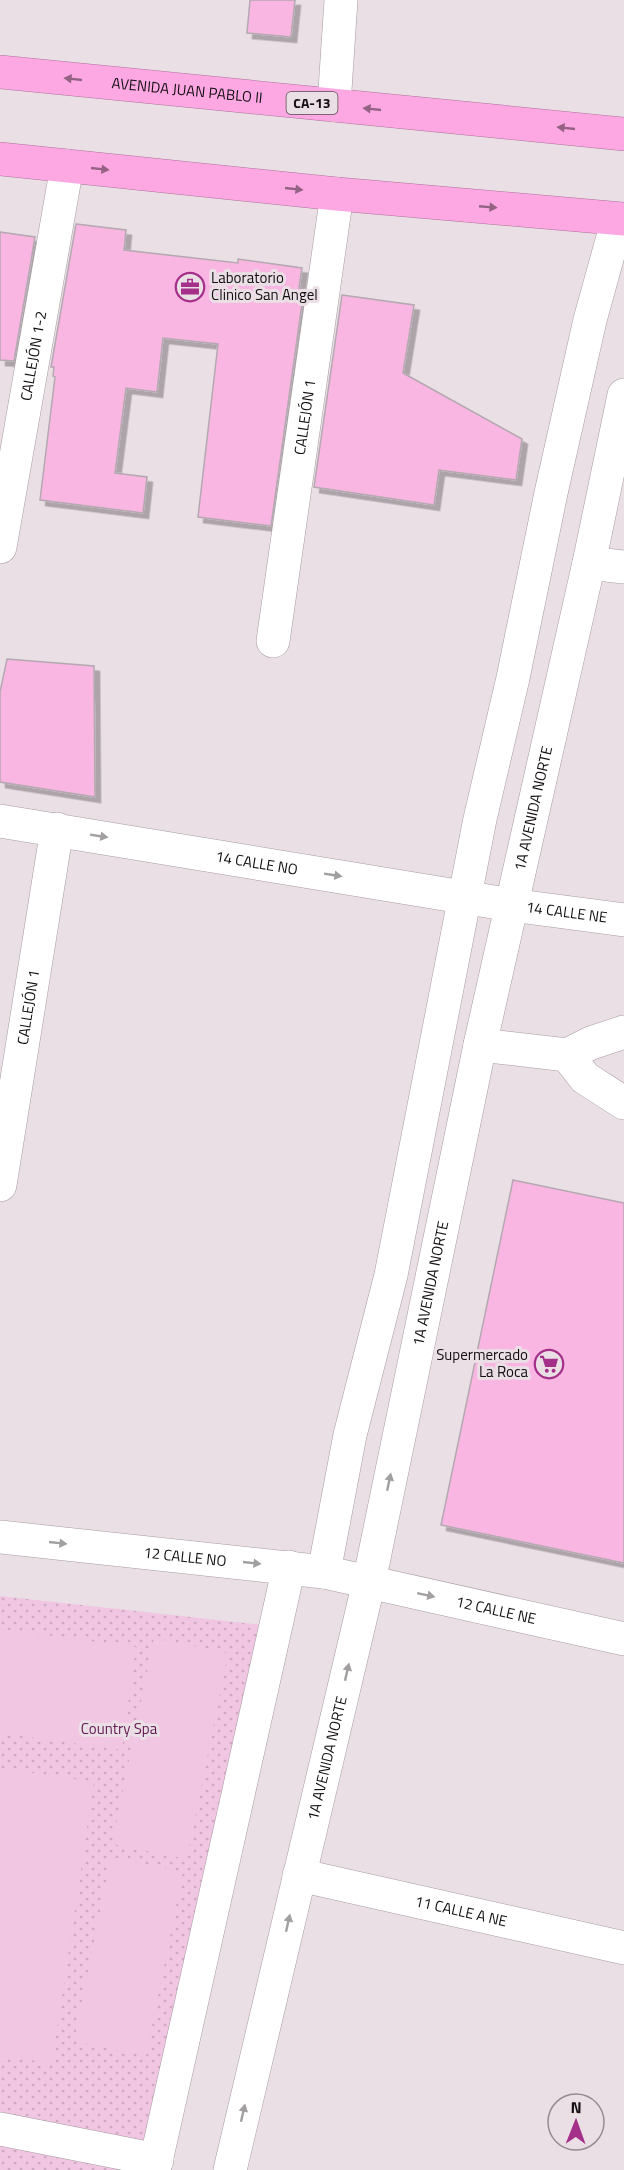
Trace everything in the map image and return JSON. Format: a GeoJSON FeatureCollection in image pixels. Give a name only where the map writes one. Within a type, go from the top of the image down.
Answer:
{"type":"FeatureCollection","features":[{"type":"Feature","properties":{"kind":"highway","name":"AVENIDA JUAN PABLO II"},"geometry":{"type":"LineString","coordinates":[[0,72],[624,134]]}},
{"type":"Feature","properties":{"kind":"highway"},"geometry":{"type":"LineString","coordinates":[[0,159],[337,194],[621,219]]}},
{"type":"Feature","properties":{"kind":"street"},"geometry":{"type":"LineString","coordinates":[[334,105],[341,0]]}},
{"type":"Feature","properties":{"kind":"street","name":"CALLEJÓN 1-2"},"geometry":{"type":"LineString","coordinates":[[0,547],[67,166]]}},
{"type":"Feature","properties":{"kind":"street","name":"CALLEJÓN 1"},"geometry":{"type":"LineString","coordinates":[[273,641],[337,194]]}},
{"type":"Feature","properties":{"kind":"street"},"geometry":{"type":"LineString","coordinates":[[324,1572],[350,1435],[391,1275],[480,819],[513,678],[559,458],[590,320],[621,219]]}},
{"type":"Feature","properties":{"kind":"street","name":"1A AVENIDA NORTE"},"geometry":{"type":"LineString","coordinates":[[230,2170],[369,1582],[480,1045],[589,563],[624,395]]}},
{"type":"Feature","properties":{"kind":"street"},"geometry":{"type":"LineString","coordinates":[[589,563],[624,567]]}},
{"type":"Feature","properties":{"kind":"street","name":"14 CALLE NO"},"geometry":{"type":"LineString","coordinates":[[0,821],[511,905]]}},
{"type":"Feature","properties":{"kind":"street","name":"CALLEJÓN 1"},"geometry":{"type":"LineString","coordinates":[[0,1185],[57,829]]}},
{"type":"Feature","properties":{"kind":"street","name":"14 CALLE NE"},"geometry":{"type":"LineString","coordinates":[[511,905],[624,920]]}},
{"type":"Feature","properties":{"kind":"street"},"geometry":{"type":"LineString","coordinates":[[480,1045],[567,1055],[591,1043],[624,1032]]}},
{"type":"Feature","properties":{"kind":"street"},"geometry":{"type":"LineString","coordinates":[[567,1055],[585,1078],[624,1103]]}},
{"type":"Feature","properties":{"kind":"street","name":"12 CALLE NO"},"geometry":{"type":"LineString","coordinates":[[0,1537],[289,1567],[369,1582]]}},
{"type":"Feature","properties":{"kind":"street"},"geometry":{"type":"LineString","coordinates":[[0,2129],[155,2165],[289,1567]]}},
{"type":"Feature","properties":{"kind":"street","name":"12 CALLE NE"},"geometry":{"type":"LineString","coordinates":[[369,1582],[624,1639]]}},
{"type":"Feature","properties":{"kind":"street","name":"11 CALLE A NE"},"geometry":{"type":"LineString","coordinates":[[299,1875],[624,1948]]}},
{"type":"Feature","properties":{"kind":"green space","name":"Country Spa"},"geometry":{"type":"Polygon","coordinates":[[[0,1596],[263,1625],[144,2170],[0,2170],[0,1596]]]}},
{"type":"Feature","properties":{"kind":"green space"},"geometry":{"type":"Polygon","coordinates":[[[0,1629],[136,1647],[122,1750],[0,1733],[0,1629]]]}},
{"type":"Feature","properties":{"kind":"green space"},"geometry":{"type":"Polygon","coordinates":[[[154,1638],[228,1653],[187,1859],[112,1844],[154,1638]]]}},
{"type":"Feature","properties":{"kind":"green space"},"geometry":{"type":"Polygon","coordinates":[[[0,1768],[94,1782],[52,2063],[0,2056],[0,1768]]]}},
{"type":"Feature","properties":{"kind":"green space"},"geometry":{"type":"Polygon","coordinates":[[[111,1857],[183,1872],[146,2056],[74,2041],[111,1857]]]}},
{"type":"Feature","properties":{"kind":"building"},"geometry":{"type":"Polygon","coordinates":[[[250,0],[295,0],[291,37],[247,33],[250,0]]]}},
{"type":"Feature","properties":{"kind":"building"},"geometry":{"type":"Polygon","coordinates":[[[76,224],[126,230],[124,250],[238,263],[238,259],[302,268],[299,288],[304,289],[271,526],[198,517],[218,344],[163,338],[157,392],[126,388],[115,473],[147,477],[143,513],[40,500],[55,377],[53,376],[54,367],[51,367],[76,224]]]}},
{"type":"Feature","properties":{"kind":"building"},"geometry":{"type":"Polygon","coordinates":[[[0,232],[35,237],[14,361],[0,360],[0,232]]]}},
{"type":"Feature","properties":{"kind":"building"},"geometry":{"type":"Polygon","coordinates":[[[342,295],[414,305],[403,373],[522,439],[516,480],[439,470],[434,505],[314,487],[342,295]]]}},
{"type":"Feature","properties":{"kind":"building"},"geometry":{"type":"Polygon","coordinates":[[[7,659],[94,666],[95,797],[0,782],[0,692],[7,659]]]}},
{"type":"Feature","properties":{"kind":"building","name":"Supermercado La Roca"},"geometry":{"type":"Polygon","coordinates":[[[513,1180],[624,1203],[624,1563],[441,1525],[513,1180]]]}},
{"type":"Feature","properties":{"kind":"place","name":"Laboratorio Clinico San Angel"},"geometry":{"type":"Point","coordinates":[190,287]}},
{"type":"Feature","properties":{"kind":"place","name":"Supermercado La Roca"},"geometry":{"type":"Point","coordinates":[549,1364]}}]}
